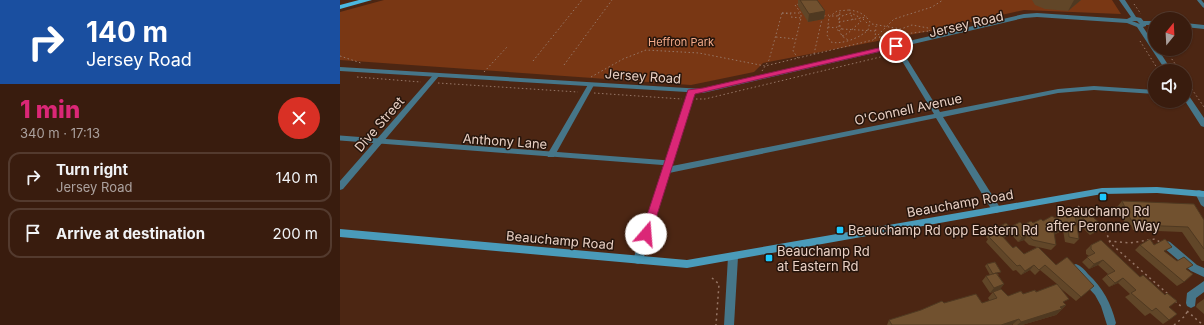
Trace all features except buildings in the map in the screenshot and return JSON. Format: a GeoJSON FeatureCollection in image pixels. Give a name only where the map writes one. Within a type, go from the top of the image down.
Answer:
{"type":"FeatureCollection","features":[{"type":"Feature","properties":{"kind":"main road"},"geometry":{"type":"LineString","coordinates":[[340,2],[347,0]]}},
{"type":"Feature","properties":{"kind":"main road"},"geometry":{"type":"LineString","coordinates":[[340,7],[368,0]]}},
{"type":"Feature","properties":{"kind":"main road","name":"Beauchamp Road"},"geometry":{"type":"LineString","coordinates":[[340,233],[687,264],[996,209],[1117,190],[1202,193]]}},
{"type":"Feature","properties":{"kind":"street"},"geometry":{"type":"LineString","coordinates":[[1122,0],[1132,20],[1148,22]]}},
{"type":"Feature","properties":{"kind":"street","name":"Jersey Road"},"geometry":{"type":"LineString","coordinates":[[340,69],[436,76],[589,82],[690,95],[1024,16],[1037,15],[1132,20]]}},
{"type":"Feature","properties":{"kind":"street"},"geometry":{"type":"LineString","coordinates":[[1142,22],[1165,64]]}},
{"type":"Feature","properties":{"kind":"street"},"geometry":{"type":"LineString","coordinates":[[1192,26],[1204,27]]}},
{"type":"Feature","properties":{"kind":"street"},"geometry":{"type":"LineString","coordinates":[[896,46],[996,209]]}},
{"type":"Feature","properties":{"kind":"street","name":"Dive Street"},"geometry":{"type":"LineString","coordinates":[[340,187],[436,76]]}},
{"type":"Feature","properties":{"kind":"street"},"geometry":{"type":"LineString","coordinates":[[550,155],[587,93],[589,82]]}},
{"type":"Feature","properties":{"kind":"street","name":"O'Connell Avenue"},"geometry":{"type":"LineString","coordinates":[[668,167],[1075,89],[1115,89],[1148,91]]}},
{"type":"Feature","properties":{"kind":"street"},"geometry":{"type":"LineString","coordinates":[[638,260],[690,95]]}},
{"type":"Feature","properties":{"kind":"street"},"geometry":{"type":"LineString","coordinates":[[1192,106],[1204,124]]}},
{"type":"Feature","properties":{"kind":"street"},"geometry":{"type":"LineString","coordinates":[[1202,193],[1204,203]]}},
{"type":"Feature","properties":{"kind":"street"},"geometry":{"type":"LineString","coordinates":[[1167,245],[1194,268],[1204,273]]}},
{"type":"Feature","properties":{"kind":"street"},"geometry":{"type":"LineString","coordinates":[[729,325],[733,256]]}},
{"type":"Feature","properties":{"kind":"street"},"geometry":{"type":"LineString","coordinates":[[1068,260],[1099,289],[1108,309],[1112,324]]}},
{"type":"Feature","properties":{"kind":"street"},"geometry":{"type":"LineString","coordinates":[[1189,307],[1191,296],[1204,286]]}},
{"type":"Feature","properties":{"kind":"lane"},"geometry":{"type":"LineString","coordinates":[[1199,0],[1204,6]]}},
{"type":"Feature","properties":{"kind":"lane","name":"Anthony Lane"},"geometry":{"type":"LineString","coordinates":[[340,138],[550,155],[668,167]]}},
{"type":"Feature","properties":{"kind":"path"},"geometry":{"type":"LineString","coordinates":[[533,61],[582,0]]}},
{"type":"Feature","properties":{"kind":"path"},"geometry":{"type":"LineString","coordinates":[[564,64],[612,0]]}},
{"type":"Feature","properties":{"kind":"path"},"geometry":{"type":"LineString","coordinates":[[589,82],[623,59],[646,50],[699,53],[765,66],[875,39],[879,37],[885,25],[894,18],[927,9],[942,0]]}},
{"type":"Feature","properties":{"kind":"path"},"geometry":{"type":"LineString","coordinates":[[798,58],[793,51],[801,18],[795,5],[801,4]]}},
{"type":"Feature","properties":{"kind":"path"},"geometry":{"type":"LineString","coordinates":[[1134,4],[1142,22]]}},
{"type":"Feature","properties":{"kind":"path"},"geometry":{"type":"LineString","coordinates":[[853,10],[867,17],[870,22],[868,31],[862,35],[838,43],[829,41],[826,36],[830,15],[840,11],[853,10]]}},
{"type":"Feature","properties":{"kind":"path"},"geometry":{"type":"LineString","coordinates":[[838,27],[840,11]]}},
{"type":"Feature","properties":{"kind":"path"},"geometry":{"type":"LineString","coordinates":[[782,13],[800,13]]}},
{"type":"Feature","properties":{"kind":"path"},"geometry":{"type":"LineString","coordinates":[[782,13],[791,14]]}},
{"type":"Feature","properties":{"kind":"path"},"geometry":{"type":"LineString","coordinates":[[761,72],[769,60],[782,13]]}},
{"type":"Feature","properties":{"kind":"path"},"geometry":{"type":"LineString","coordinates":[[842,16],[851,13],[860,18]]}},
{"type":"Feature","properties":{"kind":"path"},"geometry":{"type":"LineString","coordinates":[[814,54],[823,16],[829,15]]}},
{"type":"Feature","properties":{"kind":"path"},"geometry":{"type":"LineString","coordinates":[[851,15],[853,20]]}},
{"type":"Feature","properties":{"kind":"path"},"geometry":{"type":"LineString","coordinates":[[832,16],[838,16]]}},
{"type":"Feature","properties":{"kind":"path"},"geometry":{"type":"LineString","coordinates":[[791,17],[801,18]]}},
{"type":"Feature","properties":{"kind":"path"},"geometry":{"type":"LineString","coordinates":[[839,21],[867,17]]}},
{"type":"Feature","properties":{"kind":"path"},"geometry":{"type":"LineString","coordinates":[[842,36],[850,33],[855,25],[861,22],[860,18]]}},
{"type":"Feature","properties":{"kind":"path"},"geometry":{"type":"LineString","coordinates":[[863,19],[868,24]]}},
{"type":"Feature","properties":{"kind":"path"},"geometry":{"type":"LineString","coordinates":[[872,24],[885,25],[901,30],[912,25],[928,28],[930,31]]}},
{"type":"Feature","properties":{"kind":"path"},"geometry":{"type":"LineString","coordinates":[[875,39],[874,31],[876,25]]}},
{"type":"Feature","properties":{"kind":"path"},"geometry":{"type":"LineString","coordinates":[[827,27],[836,28],[842,36],[848,40]]}},
{"type":"Feature","properties":{"kind":"path"},"geometry":{"type":"LineString","coordinates":[[838,27],[842,29],[874,31]]}},
{"type":"Feature","properties":{"kind":"path"},"geometry":{"type":"LineString","coordinates":[[1137,36],[1155,64]]}},
{"type":"Feature","properties":{"kind":"path"},"geometry":{"type":"LineString","coordinates":[[776,37],[796,39]]}},
{"type":"Feature","properties":{"kind":"path"},"geometry":{"type":"LineString","coordinates":[[491,73],[484,73],[507,47]]}},
{"type":"Feature","properties":{"kind":"path","name":"Jersey Road"},"geometry":{"type":"LineString","coordinates":[[355,77],[587,93],[690,95],[705,99],[900,53]]}},
{"type":"Feature","properties":{"kind":"path"},"geometry":{"type":"LineString","coordinates":[[340,56],[366,65]]}},
{"type":"Feature","properties":{"kind":"path"},"geometry":{"type":"LineString","coordinates":[[1192,89],[1204,107]]}},
{"type":"Feature","properties":{"kind":"path"},"geometry":{"type":"LineString","coordinates":[[1078,206],[1089,216]]}},
{"type":"Feature","properties":{"kind":"path"},"geometry":{"type":"LineString","coordinates":[[1100,226],[1106,231],[1109,241],[1169,296]]}},
{"type":"Feature","properties":{"kind":"path"},"geometry":{"type":"LineString","coordinates":[[1109,241],[1130,243],[1155,239],[1167,245]]}},
{"type":"Feature","properties":{"kind":"path"},"geometry":{"type":"LineString","coordinates":[[712,278],[719,284],[716,325]]}},
{"type":"Feature","properties":{"kind":"path"},"geometry":{"type":"LineString","coordinates":[[1175,301],[1189,307],[1203,325]]}},
{"type":"Feature","properties":{"kind":"path"},"geometry":{"type":"LineString","coordinates":[[1174,325],[1185,316],[1189,307]]}},
{"type":"Feature","properties":{"kind":"green space","name":"Heffron Park"},"geometry":{"type":"Polygon","coordinates":[[[384,0],[1112,0],[1121,14],[1024,10],[930,31],[763,63],[754,72],[691,85],[340,60],[340,12],[384,0]]]}},
{"type":"Feature","properties":{"kind":"place","name":"Beauchamp Rd after Peronne Way"},"geometry":{"type":"Point","coordinates":[1103,197]}},
{"type":"Feature","properties":{"kind":"place","name":"Beauchamp Rd opp Eastern Rd"},"geometry":{"type":"Point","coordinates":[840,230]}},
{"type":"Feature","properties":{"kind":"place","name":"Beauchamp Rd at Eastern Rd"},"geometry":{"type":"Point","coordinates":[769,258]}},
{"type":"Feature","properties":{"kind":"route"},"geometry":{"type":"LineString","coordinates":[[646,234],[691,92],[703,91],[896,46]]}}]}
